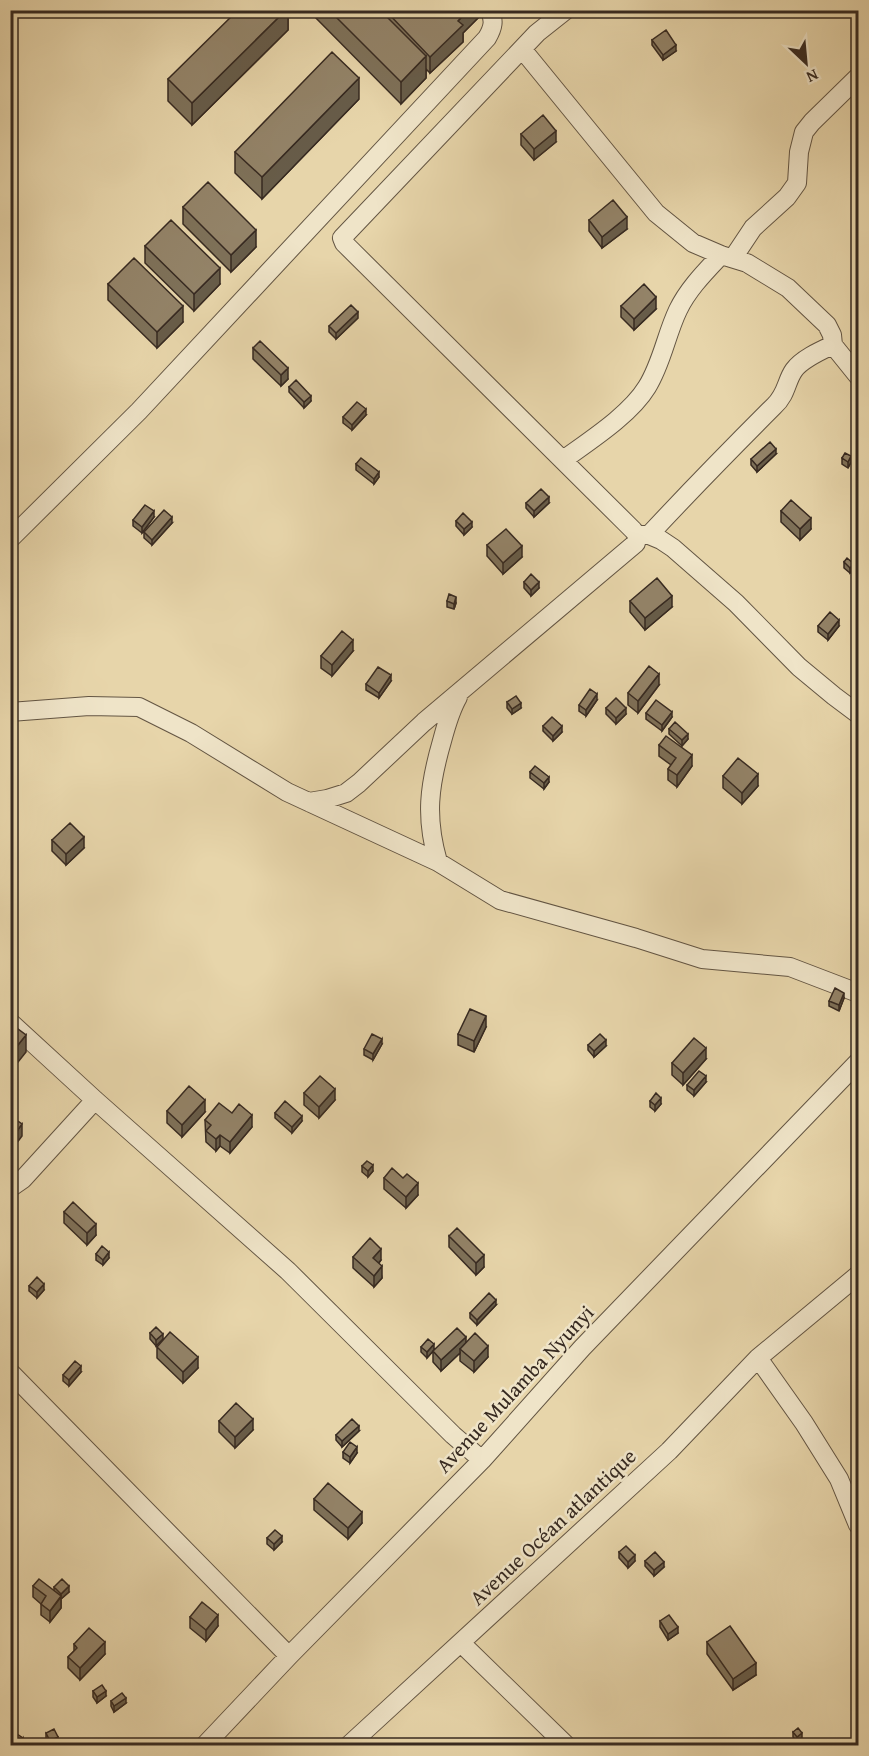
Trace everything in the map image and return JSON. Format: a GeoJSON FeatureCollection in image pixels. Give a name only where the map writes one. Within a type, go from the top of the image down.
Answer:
{"type":"FeatureCollection","features":[{"type":"Feature","properties":{"kind":"street"},"geometry":{"type":"LineString","coordinates":[[10,539],[139,411],[487,38],[493,23],[489,10]]}},
{"type":"Feature","properties":{"kind":"street"},"geometry":{"type":"LineString","coordinates":[[566,10],[537,33],[342,238],[344,243],[563,460],[643,535],[661,540],[673,548],[736,603],[799,667],[858,714]]}},
{"type":"Feature","properties":{"kind":"street"},"geometry":{"type":"LineString","coordinates":[[522,49],[656,213],[693,243],[747,263],[788,288],[827,325],[832,335],[833,345],[858,376]]}},
{"type":"Feature","properties":{"kind":"street"},"geometry":{"type":"LineString","coordinates":[[563,460],[605,429],[647,388],[679,308],[696,282],[727,256],[787,197],[797,183],[799,152],[804,132],[858,77]]}},
{"type":"Feature","properties":{"kind":"street"},"geometry":{"type":"LineString","coordinates":[[309,802],[346,793],[359,783],[424,722],[636,543],[777,404],[785,392],[794,369],[808,358],[833,345]]}},
{"type":"Feature","properties":{"kind":"street"},"geometry":{"type":"LineString","coordinates":[[438,862],[432,841],[429,813],[432,773],[450,712],[460,693]]}},
{"type":"Feature","properties":{"kind":"street"},"geometry":{"type":"LineString","coordinates":[[10,712],[88,706],[139,707],[191,733],[287,792],[438,862],[500,900],[702,959],[790,967],[858,993]]}},
{"type":"Feature","properties":{"kind":"street"},"geometry":{"type":"LineString","coordinates":[[10,1022],[288,1271],[453,1435],[482,1460]]}},
{"type":"Feature","properties":{"kind":"street","name":"Avenue Mulamba Nyunyi"},"geometry":{"type":"LineString","coordinates":[[204,1746],[482,1460],[582,1348],[858,1062]]}},
{"type":"Feature","properties":{"kind":"street"},"geometry":{"type":"LineString","coordinates":[[10,1188],[23,1179],[95,1100]]}},
{"type":"Feature","properties":{"kind":"street","name":"Avenue Océan atlantique"},"geometry":{"type":"LineString","coordinates":[[348,1746],[669,1450],[758,1358],[858,1275]]}},
{"type":"Feature","properties":{"kind":"street"},"geometry":{"type":"LineString","coordinates":[[758,1358],[804,1423],[839,1479],[858,1525]]}},
{"type":"Feature","properties":{"kind":"street"},"geometry":{"type":"LineString","coordinates":[[10,1372],[289,1656]]}},
{"type":"Feature","properties":{"kind":"street"},"geometry":{"type":"LineString","coordinates":[[461,1643],[567,1746]]}},
{"type":"Feature","properties":{"kind":"building"},"geometry":{"type":"Polygon","coordinates":[[[238,10],[286,10],[192,103],[168,79],[238,10]]]}},
{"type":"Feature","properties":{"kind":"building"},"geometry":{"type":"Polygon","coordinates":[[[329,10],[380,10],[426,56],[401,82],[329,10]]]}},
{"type":"Feature","properties":{"kind":"building"},"geometry":{"type":"Polygon","coordinates":[[[385,10],[438,10],[440,13],[442,10],[468,10],[458,21],[463,25],[430,57],[385,10]]]}},
{"type":"Feature","properties":{"kind":"building"},"geometry":{"type":"Polygon","coordinates":[[[666,30],[676,45],[663,55],[652,40],[666,30]]]}},
{"type":"Feature","properties":{"kind":"building"},"geometry":{"type":"Polygon","coordinates":[[[332,52],[359,78],[262,177],[235,152],[332,52]]]}},
{"type":"Feature","properties":{"kind":"building"},"geometry":{"type":"Polygon","coordinates":[[[543,115],[556,131],[534,149],[521,134],[543,115]]]}},
{"type":"Feature","properties":{"kind":"building"},"geometry":{"type":"Polygon","coordinates":[[[208,182],[256,230],[231,255],[183,207],[208,182]]]}},
{"type":"Feature","properties":{"kind":"building"},"geometry":{"type":"Polygon","coordinates":[[[613,200],[627,217],[602,237],[589,220],[613,200]]]}},
{"type":"Feature","properties":{"kind":"building"},"geometry":{"type":"Polygon","coordinates":[[[171,220],[220,268],[194,294],[145,246],[171,220]]]}},
{"type":"Feature","properties":{"kind":"building"},"geometry":{"type":"Polygon","coordinates":[[[134,258],[183,306],[157,332],[108,284],[134,258]]]}},
{"type":"Feature","properties":{"kind":"building"},"geometry":{"type":"Polygon","coordinates":[[[644,284],[656,297],[634,319],[621,306],[644,284]]]}},
{"type":"Feature","properties":{"kind":"building"},"geometry":{"type":"Polygon","coordinates":[[[351,305],[358,312],[336,333],[329,326],[351,305]]]}},
{"type":"Feature","properties":{"kind":"building"},"geometry":{"type":"Polygon","coordinates":[[[260,341],[288,368],[281,375],[253,348],[260,341]]]}},
{"type":"Feature","properties":{"kind":"building"},"geometry":{"type":"Polygon","coordinates":[[[296,380],[311,396],[304,402],[289,387],[296,380]]]}},
{"type":"Feature","properties":{"kind":"building"},"geometry":{"type":"Polygon","coordinates":[[[357,402],[366,409],[352,425],[343,417],[357,402]]]}},
{"type":"Feature","properties":{"kind":"building"},"geometry":{"type":"Polygon","coordinates":[[[770,442],[776,449],[757,466],[751,459],[770,442]]]}},
{"type":"Feature","properties":{"kind":"building"},"geometry":{"type":"Polygon","coordinates":[[[845,453],[851,456],[848,462],[842,458],[845,453]]]}},
{"type":"Feature","properties":{"kind":"building"},"geometry":{"type":"Polygon","coordinates":[[[361,458],[379,472],[374,479],[356,464],[361,458]]]}},
{"type":"Feature","properties":{"kind":"building"},"geometry":{"type":"Polygon","coordinates":[[[541,489],[549,497],[534,511],[526,503],[541,489]]]}},
{"type":"Feature","properties":{"kind":"building"},"geometry":{"type":"Polygon","coordinates":[[[791,500],[811,518],[800,529],[781,511],[791,500]]]}},
{"type":"Feature","properties":{"kind":"building"},"geometry":{"type":"Polygon","coordinates":[[[145,505],[154,511],[142,527],[133,520],[145,505]]]}},
{"type":"Feature","properties":{"kind":"building"},"geometry":{"type":"Polygon","coordinates":[[[164,510],[172,517],[152,540],[144,532],[164,510]]]}},
{"type":"Feature","properties":{"kind":"building"},"geometry":{"type":"Polygon","coordinates":[[[463,513],[472,522],[464,529],[456,521],[463,513]]]}},
{"type":"Feature","properties":{"kind":"building"},"geometry":{"type":"Polygon","coordinates":[[[506,529],[522,546],[503,563],[487,545],[506,529]]]}},
{"type":"Feature","properties":{"kind":"building"},"geometry":{"type":"Polygon","coordinates":[[[847,558],[854,564],[850,568],[844,562],[847,558]]]}},
{"type":"Feature","properties":{"kind":"building"},"geometry":{"type":"Polygon","coordinates":[[[531,574],[539,582],[531,590],[524,582],[531,574]]]}},
{"type":"Feature","properties":{"kind":"building"},"geometry":{"type":"Polygon","coordinates":[[[657,578],[672,596],[645,618],[630,601],[657,578]]]}},
{"type":"Feature","properties":{"kind":"building"},"geometry":{"type":"Polygon","coordinates":[[[449,594],[456,597],[454,604],[447,601],[449,594]]]}},
{"type":"Feature","properties":{"kind":"building"},"geometry":{"type":"Polygon","coordinates":[[[830,612],[839,620],[828,634],[818,626],[830,612]]]}},
{"type":"Feature","properties":{"kind":"building"},"geometry":{"type":"Polygon","coordinates":[[[342,631],[353,640],[332,665],[321,656],[342,631]]]}},
{"type":"Feature","properties":{"kind":"building"},"geometry":{"type":"Polygon","coordinates":[[[649,666],[659,674],[638,701],[628,693],[649,666]]]}},
{"type":"Feature","properties":{"kind":"building"},"geometry":{"type":"Polygon","coordinates":[[[378,667],[391,675],[379,693],[366,684],[378,667]]]}},
{"type":"Feature","properties":{"kind":"building"},"geometry":{"type":"Polygon","coordinates":[[[590,689],[597,694],[586,710],[579,705],[590,689]]]}},
{"type":"Feature","properties":{"kind":"building"},"geometry":{"type":"Polygon","coordinates":[[[516,696],[521,703],[512,709],[507,702],[516,696]]]}},
{"type":"Feature","properties":{"kind":"building"},"geometry":{"type":"Polygon","coordinates":[[[616,698],[626,708],[616,718],[606,708],[616,698]]]}},
{"type":"Feature","properties":{"kind":"building"},"geometry":{"type":"Polygon","coordinates":[[[656,700],[672,712],[662,725],[646,713],[656,700]]]}},
{"type":"Feature","properties":{"kind":"building"},"geometry":{"type":"Polygon","coordinates":[[[552,717],[562,726],[553,736],[543,726],[552,717]]]}},
{"type":"Feature","properties":{"kind":"building"},"geometry":{"type":"Polygon","coordinates":[[[675,722],[688,734],[682,740],[669,729],[675,722]]]}},
{"type":"Feature","properties":{"kind":"building"},"geometry":{"type":"Polygon","coordinates":[[[666,736],[692,755],[677,775],[668,769],[676,758],[659,745],[666,736]]]}},
{"type":"Feature","properties":{"kind":"building"},"geometry":{"type":"Polygon","coordinates":[[[738,758],[758,774],[742,793],[723,776],[738,758]]]}},
{"type":"Feature","properties":{"kind":"building"},"geometry":{"type":"Polygon","coordinates":[[[535,766],[549,777],[544,783],[530,772],[535,766]]]}},
{"type":"Feature","properties":{"kind":"building"},"geometry":{"type":"Polygon","coordinates":[[[70,823],[84,837],[66,854],[52,840],[70,823]]]}},
{"type":"Feature","properties":{"kind":"building"},"geometry":{"type":"Polygon","coordinates":[[[835,988],[844,993],[839,1005],[829,1001],[835,988]]]}},
{"type":"Feature","properties":{"kind":"building"},"geometry":{"type":"Polygon","coordinates":[[[470,1009],[486,1016],[474,1041],[458,1034],[470,1009]]]}},
{"type":"Feature","properties":{"kind":"building"},"geometry":{"type":"Polygon","coordinates":[[[10,1023],[26,1035],[10,1055],[10,1023]]]}},
{"type":"Feature","properties":{"kind":"building"},"geometry":{"type":"Polygon","coordinates":[[[372,1034],[382,1039],[373,1054],[364,1049],[372,1034]]]}},
{"type":"Feature","properties":{"kind":"building"},"geometry":{"type":"Polygon","coordinates":[[[600,1034],[606,1040],[594,1051],[588,1045],[600,1034]]]}},
{"type":"Feature","properties":{"kind":"building"},"geometry":{"type":"Polygon","coordinates":[[[694,1038],[706,1048],[683,1073],[672,1063],[694,1038]]]}},
{"type":"Feature","properties":{"kind":"building"},"geometry":{"type":"Polygon","coordinates":[[[699,1071],[706,1076],[694,1090],[687,1085],[699,1071]]]}},
{"type":"Feature","properties":{"kind":"building"},"geometry":{"type":"Polygon","coordinates":[[[320,1076],[335,1089],[319,1107],[304,1093],[320,1076]]]}},
{"type":"Feature","properties":{"kind":"building"},"geometry":{"type":"Polygon","coordinates":[[[189,1086],[205,1100],[182,1125],[167,1111],[189,1086]]]}},
{"type":"Feature","properties":{"kind":"building"},"geometry":{"type":"Polygon","coordinates":[[[656,1093],[661,1098],[655,1105],[650,1101],[656,1093]]]}},
{"type":"Feature","properties":{"kind":"building"},"geometry":{"type":"Polygon","coordinates":[[[285,1101],[302,1116],[292,1127],[275,1113],[285,1101]]]}},
{"type":"Feature","properties":{"kind":"building"},"geometry":{"type":"Polygon","coordinates":[[[219,1103],[232,1113],[239,1104],[252,1115],[230,1142],[220,1135],[216,1139],[206,1131],[211,1125],[205,1120],[219,1103]]]}},
{"type":"Feature","properties":{"kind":"building"},"geometry":{"type":"Polygon","coordinates":[[[12,1117],[22,1124],[10,1141],[10,1119],[12,1117]]]}},
{"type":"Feature","properties":{"kind":"building"},"geometry":{"type":"Polygon","coordinates":[[[367,1161],[373,1165],[368,1171],[362,1166],[367,1161]]]}},
{"type":"Feature","properties":{"kind":"building"},"geometry":{"type":"Polygon","coordinates":[[[392,1168],[403,1178],[407,1174],[418,1183],[406,1197],[384,1178],[392,1168]]]}},
{"type":"Feature","properties":{"kind":"building"},"geometry":{"type":"Polygon","coordinates":[[[73,1202],[96,1224],[87,1233],[64,1212],[73,1202]]]}},
{"type":"Feature","properties":{"kind":"building"},"geometry":{"type":"Polygon","coordinates":[[[457,1228],[484,1255],[476,1263],[449,1236],[457,1228]]]}},
{"type":"Feature","properties":{"kind":"building"},"geometry":{"type":"Polygon","coordinates":[[[370,1238],[381,1249],[373,1258],[382,1266],[374,1276],[353,1257],[370,1238]]]}},
{"type":"Feature","properties":{"kind":"building"},"geometry":{"type":"Polygon","coordinates":[[[102,1246],[109,1252],[103,1260],[96,1254],[102,1246]]]}},
{"type":"Feature","properties":{"kind":"building"},"geometry":{"type":"Polygon","coordinates":[[[37,1277],[44,1284],[37,1292],[29,1286],[37,1277]]]}},
{"type":"Feature","properties":{"kind":"building"},"geometry":{"type":"Polygon","coordinates":[[[489,1293],[496,1300],[477,1320],[470,1313],[489,1293]]]}},
{"type":"Feature","properties":{"kind":"building"},"geometry":{"type":"Polygon","coordinates":[[[156,1327],[163,1334],[156,1340],[150,1333],[156,1327]]]}},
{"type":"Feature","properties":{"kind":"building"},"geometry":{"type":"Polygon","coordinates":[[[457,1328],[466,1337],[441,1360],[433,1351],[457,1328]]]}},
{"type":"Feature","properties":{"kind":"building"},"geometry":{"type":"Polygon","coordinates":[[[170,1332],[198,1357],[183,1372],[157,1347],[170,1332]]]}},
{"type":"Feature","properties":{"kind":"building"},"geometry":{"type":"Polygon","coordinates":[[[475,1333],[488,1346],[474,1361],[460,1349],[475,1333]]]}},
{"type":"Feature","properties":{"kind":"building"},"geometry":{"type":"Polygon","coordinates":[[[428,1339],[434,1344],[427,1352],[421,1347],[428,1339]]]}},
{"type":"Feature","properties":{"kind":"building"},"geometry":{"type":"Polygon","coordinates":[[[75,1361],[81,1366],[69,1380],[63,1375],[75,1361]]]}},
{"type":"Feature","properties":{"kind":"building"},"geometry":{"type":"Polygon","coordinates":[[[236,1403],[253,1419],[235,1437],[219,1421],[236,1403]]]}},
{"type":"Feature","properties":{"kind":"building"},"geometry":{"type":"Polygon","coordinates":[[[352,1419],[359,1426],[342,1441],[336,1435],[352,1419]]]}},
{"type":"Feature","properties":{"kind":"building"},"geometry":{"type":"Polygon","coordinates":[[[350,1442],[357,1447],[350,1457],[343,1452],[350,1442]]]}},
{"type":"Feature","properties":{"kind":"building"},"geometry":{"type":"Polygon","coordinates":[[[328,1483],[362,1512],[348,1528],[314,1499],[328,1483]]]}},
{"type":"Feature","properties":{"kind":"building"},"geometry":{"type":"Polygon","coordinates":[[[275,1530],[282,1536],[274,1544],[267,1538],[275,1530]]]}},
{"type":"Feature","properties":{"kind":"building"},"geometry":{"type":"Polygon","coordinates":[[[626,1546],[635,1555],[628,1562],[619,1552],[626,1546]]]}},
{"type":"Feature","properties":{"kind":"building"},"geometry":{"type":"Polygon","coordinates":[[[655,1552],[664,1562],[654,1570],[645,1561],[655,1552]]]}},
{"type":"Feature","properties":{"kind":"building"},"geometry":{"type":"Polygon","coordinates":[[[39,1579],[61,1596],[50,1611],[41,1604],[46,1596],[33,1586],[39,1579]]]}},
{"type":"Feature","properties":{"kind":"building"},"geometry":{"type":"Polygon","coordinates":[[[62,1579],[69,1586],[61,1594],[54,1587],[62,1579]]]}},
{"type":"Feature","properties":{"kind":"building"},"geometry":{"type":"Polygon","coordinates":[[[202,1602],[218,1615],[206,1630],[190,1617],[202,1602]]]}},
{"type":"Feature","properties":{"kind":"building"},"geometry":{"type":"Polygon","coordinates":[[[669,1615],[678,1627],[668,1634],[660,1621],[669,1615]]]}},
{"type":"Feature","properties":{"kind":"building"},"geometry":{"type":"Polygon","coordinates":[[[730,1626],[756,1663],[733,1679],[707,1642],[730,1626]]]}},
{"type":"Feature","properties":{"kind":"building"},"geometry":{"type":"Polygon","coordinates":[[[89,1628],[105,1642],[80,1668],[68,1657],[77,1648],[74,1644],[89,1628]]]}},
{"type":"Feature","properties":{"kind":"building"},"geometry":{"type":"Polygon","coordinates":[[[102,1685],[106,1691],[97,1697],[93,1691],[102,1685]]]}},
{"type":"Feature","properties":{"kind":"building"},"geometry":{"type":"Polygon","coordinates":[[[122,1693],[126,1698],[114,1706],[111,1701],[122,1693]]]}},
{"type":"Feature","properties":{"kind":"building"},"geometry":{"type":"Polygon","coordinates":[[[798,1728],[802,1733],[797,1737],[793,1732],[798,1728]]]}},
{"type":"Feature","properties":{"kind":"building"},"geometry":{"type":"Polygon","coordinates":[[[54,1729],[58,1737],[50,1741],[46,1733],[54,1729]]]}},
{"type":"Feature","properties":{"kind":"building"},"geometry":{"type":"Polygon","coordinates":[[[17,1734],[23,1738],[16,1746],[11,1743],[17,1734]]]}}]}
